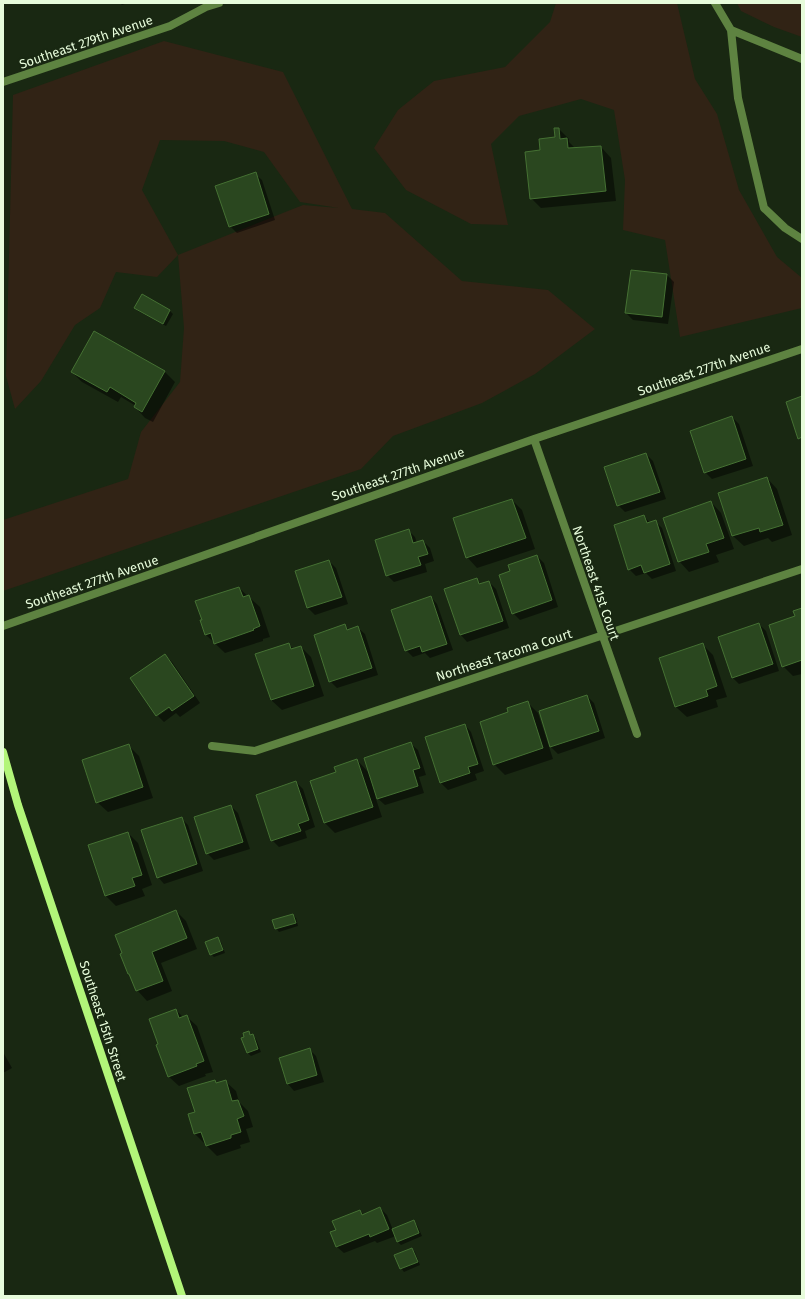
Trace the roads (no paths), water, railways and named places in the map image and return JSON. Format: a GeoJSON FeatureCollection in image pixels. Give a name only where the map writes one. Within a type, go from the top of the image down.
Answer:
{"type":"FeatureCollection","features":[{"type":"Feature","properties":{"kind":"street","name":"Southeast 279th Avenue"},"geometry":{"type":"LineString","coordinates":[[3,82],[170,26],[205,5],[219,3]]}},
{"type":"Feature","properties":{"kind":"street"},"geometry":{"type":"LineString","coordinates":[[715,3],[731,30],[738,98],[764,208],[785,228],[802,239]]}},
{"type":"Feature","properties":{"kind":"street"},"geometry":{"type":"LineString","coordinates":[[731,30],[802,59]]}},
{"type":"Feature","properties":{"kind":"street","name":"Southeast 277th Avenue"},"geometry":{"type":"LineString","coordinates":[[3,626],[534,439],[802,349]]}},
{"type":"Feature","properties":{"kind":"street","name":"Northeast 41st Court"},"geometry":{"type":"LineString","coordinates":[[534,439],[637,734]]}},
{"type":"Feature","properties":{"kind":"street","name":"Northeast Tacoma Court"},"geometry":{"type":"LineString","coordinates":[[212,746],[255,751],[802,569]]}},
{"type":"Feature","properties":{"kind":"street","name":"Southeast 15th Street"},"geometry":{"type":"LineString","coordinates":[[3,752],[18,805],[182,1296]]}}]}
